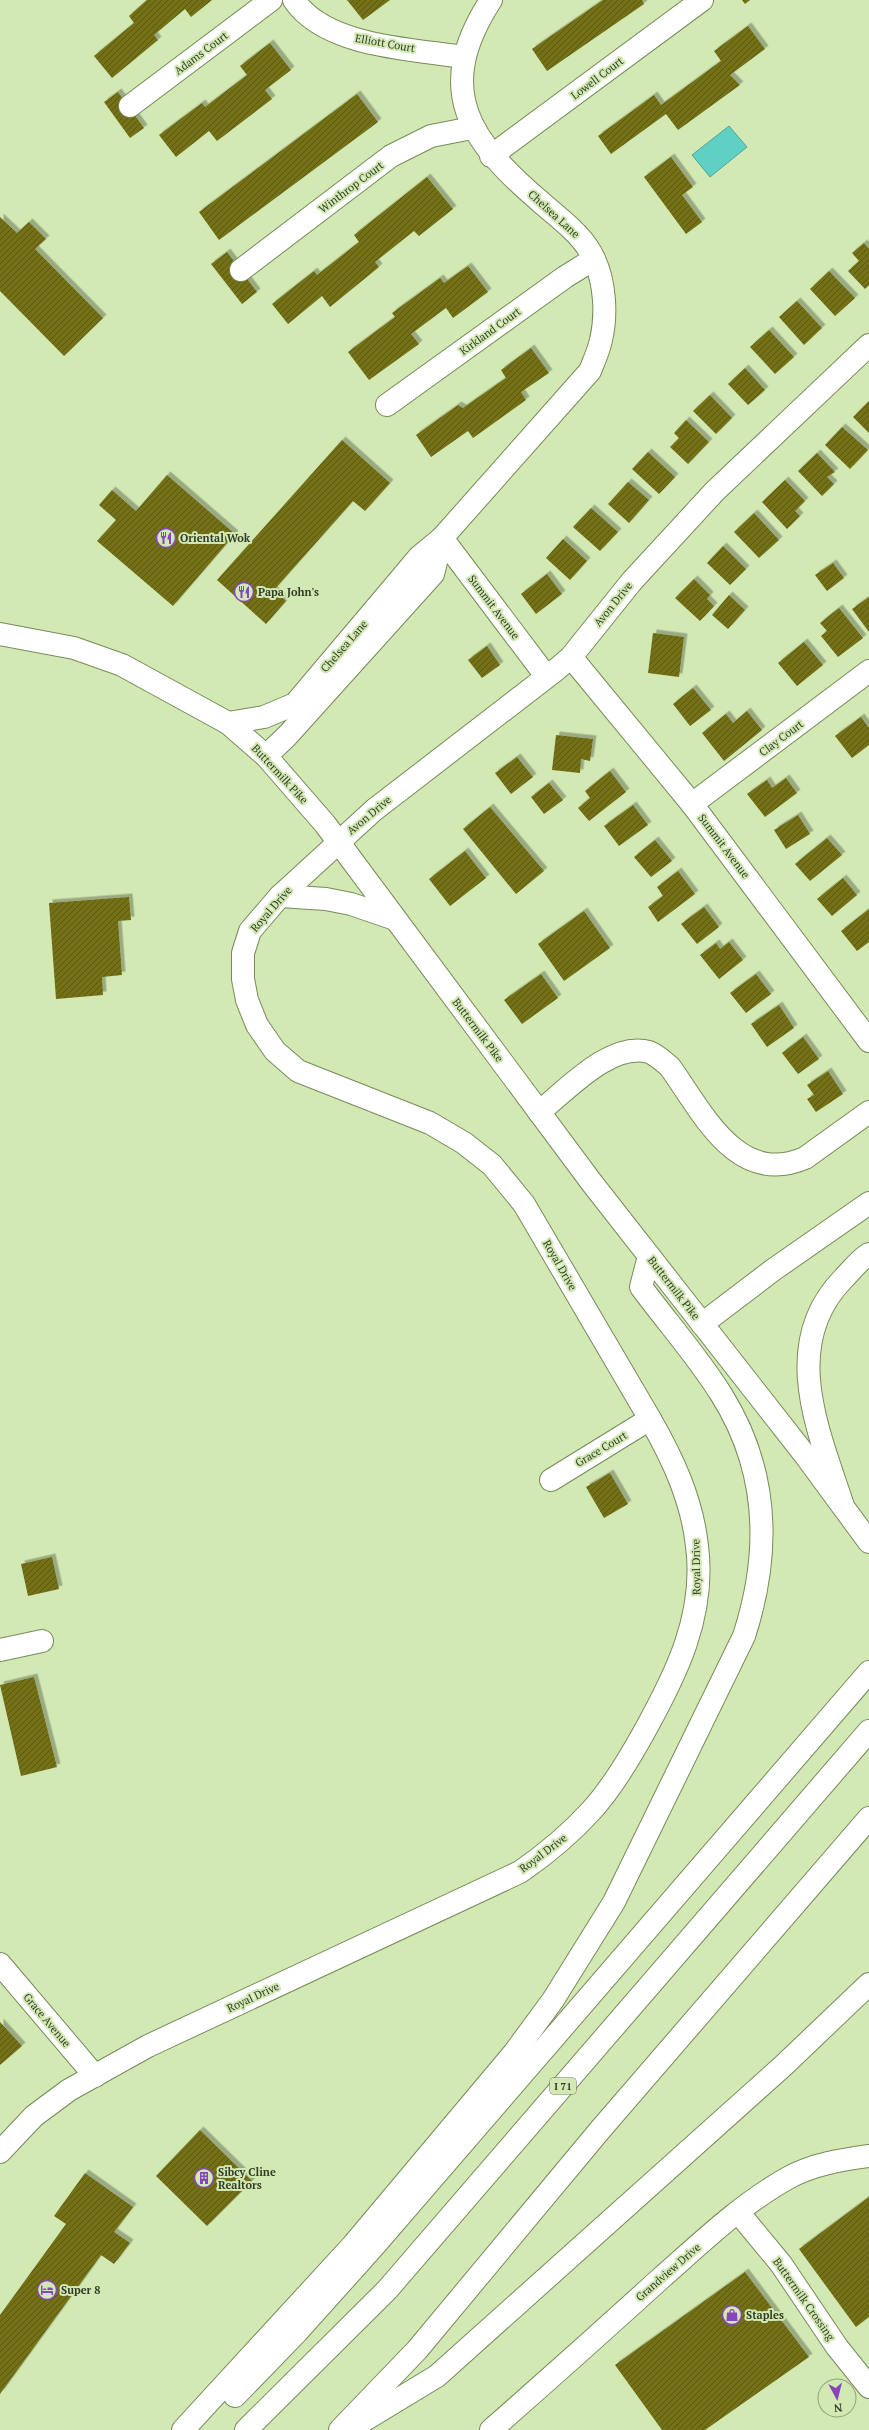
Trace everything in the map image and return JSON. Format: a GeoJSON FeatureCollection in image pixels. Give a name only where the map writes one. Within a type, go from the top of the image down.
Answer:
{"type":"FeatureCollection","features":[{"type":"Feature","properties":{"kind":"main road","name":"Adams Court"},"geometry":{"type":"LineString","coordinates":[[130,106],[271,0]]}},
{"type":"Feature","properties":{"kind":"main road","name":"Elliott Court"},"geometry":{"type":"LineString","coordinates":[[294,0],[315,22],[357,40],[464,57]]}},
{"type":"Feature","properties":{"kind":"main road","name":"Chelsea Lane"},"geometry":{"type":"LineString","coordinates":[[228,723],[264,717],[295,704],[419,557],[442,538],[590,371],[601,341],[604,327],[603,294],[594,259],[584,241],[491,156],[472,128],[462,87],[464,57],[476,23],[491,0]]}},
{"type":"Feature","properties":{"kind":"main road","name":"Lowell Court"},"geometry":{"type":"LineString","coordinates":[[491,156],[702,0]]}},
{"type":"Feature","properties":{"kind":"main road","name":"Winthrop Court"},"geometry":{"type":"LineString","coordinates":[[241,270],[391,156],[431,136],[472,128]]}},
{"type":"Feature","properties":{"kind":"main road","name":"Kirkland Court"},"geometry":{"type":"LineString","coordinates":[[387,405],[565,277],[594,259]]}},
{"type":"Feature","properties":{"kind":"main road","name":"Avon Drive"},"geometry":{"type":"LineString","coordinates":[[338,842],[374,810],[571,656],[632,581],[715,490],[869,344]]}},
{"type":"Feature","properties":{"kind":"main road","name":"Chelsea Lane"},"geometry":{"type":"LineString","coordinates":[[266,756],[287,736],[433,574],[442,538]]}},
{"type":"Feature","properties":{"kind":"main road","name":"Summit Avenue"},"geometry":{"type":"LineString","coordinates":[[442,538],[546,676]]}},
{"type":"Feature","properties":{"kind":"main road","name":"Buttermilk Pike"},"geometry":{"type":"LineString","coordinates":[[0,634],[74,648],[122,665],[228,723],[266,756],[299,792],[338,842],[539,1112],[843,1506],[869,1542]]}},
{"type":"Feature","properties":{"kind":"main road","name":"Summit Avenue"},"geometry":{"type":"LineString","coordinates":[[571,656],[692,804],[867,1034]]}},
{"type":"Feature","properties":{"kind":"main road","name":"Clay Court"},"geometry":{"type":"LineString","coordinates":[[692,804],[869,671]]}},
{"type":"Feature","properties":{"kind":"main road","name":"Royal Drive"},"geometry":{"type":"LineString","coordinates":[[0,2152],[34,2116],[69,2090],[148,2046],[520,1872],[545,1854],[592,1810],[630,1758],[667,1691],[687,1646],[698,1590],[698,1554],[693,1519],[676,1470],[650,1419],[524,1204],[492,1165],[464,1143],[430,1123],[298,1071],[275,1051],[257,1025],[247,1000],[243,979],[243,953],[250,931],[280,896],[338,842]]}},
{"type":"Feature","properties":{"kind":"main road"},"geometry":{"type":"LineString","coordinates":[[280,896],[326,899],[351,904],[396,919]]}},
{"type":"Feature","properties":{"kind":"main road"},"geometry":{"type":"LineString","coordinates":[[539,1112],[607,1058],[627,1051],[649,1052],[670,1066],[719,1135],[743,1157],[761,1164],[771,1166],[794,1162],[805,1158],[869,1112]]}},
{"type":"Feature","properties":{"kind":"main road"},"geometry":{"type":"LineString","coordinates":[[702,1324],[773,1270],[869,1203]]}},
{"type":"Feature","properties":{"kind":"main road"},"geometry":{"type":"LineString","coordinates":[[843,1506],[816,1422],[809,1387],[810,1340],[832,1290],[869,1254]]}},
{"type":"Feature","properties":{"kind":"main road"},"geometry":{"type":"LineString","coordinates":[[183,2430],[353,2245],[514,2053],[554,2000],[614,1902],[744,1636],[755,1603],[760,1570],[762,1542],[760,1497],[756,1478],[746,1442],[720,1393],[641,1287],[649,1256]]}},
{"type":"Feature","properties":{"kind":"main road","name":"Grace Court"},"geometry":{"type":"LineString","coordinates":[[551,1480],[650,1419]]}},
{"type":"Feature","properties":{"kind":"main road"},"geometry":{"type":"LineString","coordinates":[[0,1650],[42,1641]]}},
{"type":"Feature","properties":{"kind":"main road"},"geometry":{"type":"LineString","coordinates":[[201,2430],[297,2332],[375,2244],[869,1672]]}},
{"type":"Feature","properties":{"kind":"main road","name":"I 71"},"geometry":{"type":"LineString","coordinates":[[246,2430],[386,2290],[869,1731]]}},
{"type":"Feature","properties":{"kind":"main road"},"geometry":{"type":"LineString","coordinates":[[340,2430],[417,2350],[600,2130],[869,1818]]}},
{"type":"Feature","properties":{"kind":"main road","name":"Grace Avenue"},"geometry":{"type":"LineString","coordinates":[[0,1964],[95,2076]]}},
{"type":"Feature","properties":{"kind":"main road"},"geometry":{"type":"LineString","coordinates":[[348,2430],[437,2376],[783,2066],[869,1984]]}},
{"type":"Feature","properties":{"kind":"main road","name":"Grandview Drive"},"geometry":{"type":"LineString","coordinates":[[491,2430],[738,2212],[789,2178],[838,2160],[869,2156]]}},
{"type":"Feature","properties":{"kind":"main road","name":"Buttermilk Crossing"},"geometry":{"type":"LineString","coordinates":[[738,2212],[781,2264],[837,2347],[869,2387]]}},
{"type":"Feature","properties":{"kind":"water"},"geometry":{"type":"Polygon","coordinates":[[[729,126],[747,147],[710,177],[692,155],[729,126]]]}},
{"type":"Feature","properties":{"kind":"building"},"geometry":{"type":"Polygon","coordinates":[[[147,0],[212,0],[191,17],[185,9],[154,35],[158,40],[112,78],[94,56],[134,23],[129,16],[147,0]]]}},
{"type":"Feature","properties":{"kind":"building"},"geometry":{"type":"Polygon","coordinates":[[[347,0],[390,0],[363,20],[347,0]]]}},
{"type":"Feature","properties":{"kind":"building"},"geometry":{"type":"Polygon","coordinates":[[[603,0],[642,0],[644,4],[547,71],[532,49],[603,0]]]}},
{"type":"Feature","properties":{"kind":"building"},"geometry":{"type":"Polygon","coordinates":[[[742,0],[750,0],[745,4],[742,0]]]}},
{"type":"Feature","properties":{"kind":"building"},"geometry":{"type":"Polygon","coordinates":[[[748,26],[765,49],[730,75],[740,85],[678,130],[666,114],[611,154],[598,136],[654,95],[661,105],[721,61],[714,51],[748,26]]]}},
{"type":"Feature","properties":{"kind":"building"},"geometry":{"type":"Polygon","coordinates":[[[270,43],[291,70],[265,90],[272,99],[217,141],[209,131],[176,157],[159,135],[202,103],[205,107],[247,75],[240,66],[270,43]]]}},
{"type":"Feature","properties":{"kind":"building"},"geometry":{"type":"Polygon","coordinates":[[[118,92],[144,128],[130,138],[104,102],[118,92]]]}},
{"type":"Feature","properties":{"kind":"building"},"geometry":{"type":"Polygon","coordinates":[[[357,94],[378,122],[219,240],[199,212],[357,94]]]}},
{"type":"Feature","properties":{"kind":"building"},"geometry":{"type":"Polygon","coordinates":[[[671,157],[693,187],[682,195],[702,222],[686,234],[644,177],[671,157]]]}},
{"type":"Feature","properties":{"kind":"building"},"geometry":{"type":"Polygon","coordinates":[[[427,177],[453,209],[419,236],[414,231],[375,262],[379,267],[330,307],[322,296],[288,324],[272,304],[314,271],[317,275],[359,242],[354,235],[427,177]]]}},
{"type":"Feature","properties":{"kind":"building"},"geometry":{"type":"Polygon","coordinates":[[[0,217],[17,233],[29,222],[46,239],[35,249],[103,318],[64,356],[0,291],[0,217]]]}},
{"type":"Feature","properties":{"kind":"building"},"geometry":{"type":"Polygon","coordinates":[[[864,243],[869,249],[869,285],[865,289],[848,271],[859,261],[852,253],[864,243]]]}},
{"type":"Feature","properties":{"kind":"building"},"geometry":{"type":"Polygon","coordinates":[[[227,252],[257,292],[242,304],[211,264],[227,252]]]}},
{"type":"Feature","properties":{"kind":"building"},"geometry":{"type":"Polygon","coordinates":[[[468,266],[488,292],[453,318],[446,308],[411,334],[419,344],[369,380],[348,352],[395,317],[392,313],[440,278],[444,283],[468,266]]]}},
{"type":"Feature","properties":{"kind":"building"},"geometry":{"type":"Polygon","coordinates":[[[829,271],[855,298],[835,316],[810,289],[829,271]]]}},
{"type":"Feature","properties":{"kind":"building"},"geometry":{"type":"Polygon","coordinates":[[[797,301],[822,328],[804,345],[779,317],[797,301]]]}},
{"type":"Feature","properties":{"kind":"building"},"geometry":{"type":"Polygon","coordinates":[[[769,330],[794,357],[775,374],[750,347],[769,330]]]}},
{"type":"Feature","properties":{"kind":"building"},"geometry":{"type":"Polygon","coordinates":[[[531,348],[549,373],[521,392],[526,400],[473,438],[468,431],[431,457],[416,435],[458,405],[463,408],[506,378],[501,370],[531,348]]]}},
{"type":"Feature","properties":{"kind":"building"},"geometry":{"type":"Polygon","coordinates":[[[745,368],[765,390],[748,405],[728,384],[745,368]]]}},
{"type":"Feature","properties":{"kind":"building"},"geometry":{"type":"Polygon","coordinates":[[[710,395],[732,418],[716,434],[693,411],[710,395]]]}},
{"type":"Feature","properties":{"kind":"building"},"geometry":{"type":"Polygon","coordinates":[[[869,401],[869,433],[853,417],[869,401]]]}},
{"type":"Feature","properties":{"kind":"building"},"geometry":{"type":"Polygon","coordinates":[[[686,420],[709,442],[688,464],[670,447],[679,438],[674,433],[686,420]]]}},
{"type":"Feature","properties":{"kind":"building"},"geometry":{"type":"Polygon","coordinates":[[[842,427],[868,450],[850,469],[825,445],[842,427]]]}},
{"type":"Feature","properties":{"kind":"building"},"geometry":{"type":"Polygon","coordinates":[[[342,440],[390,483],[365,511],[353,501],[274,590],[286,601],[266,624],[217,580],[342,440]]]}},
{"type":"Feature","properties":{"kind":"building"},"geometry":{"type":"Polygon","coordinates":[[[648,452],[675,477],[659,494],[632,469],[648,452]]]}},
{"type":"Feature","properties":{"kind":"building"},"geometry":{"type":"Polygon","coordinates":[[[817,453],[835,472],[827,477],[834,484],[822,496],[798,471],[817,453]]]}},
{"type":"Feature","properties":{"kind":"building","name":"Oriental Wok"},"geometry":{"type":"Polygon","coordinates":[[[167,475],[235,534],[173,606],[97,541],[116,520],[99,505],[112,490],[136,511],[167,475]]]}},
{"type":"Feature","properties":{"kind":"building"},"geometry":{"type":"Polygon","coordinates":[[[785,480],[805,501],[795,511],[800,516],[787,529],[762,502],[785,480]]]}},
{"type":"Feature","properties":{"kind":"building"},"geometry":{"type":"Polygon","coordinates":[[[628,482],[649,500],[629,523],[608,504],[628,482]]]}},
{"type":"Feature","properties":{"kind":"building"},"geometry":{"type":"Polygon","coordinates":[[[591,508],[618,532],[600,551],[573,527],[591,508]]]}},
{"type":"Feature","properties":{"kind":"building"},"geometry":{"type":"Polygon","coordinates":[[[754,513],[779,540],[759,558],[734,532],[754,513]]]}},
{"type":"Feature","properties":{"kind":"building"},"geometry":{"type":"Polygon","coordinates":[[[563,539],[587,561],[570,580],[546,558],[563,539]]]}},
{"type":"Feature","properties":{"kind":"building"},"geometry":{"type":"Polygon","coordinates":[[[723,546],[746,569],[730,585],[707,563],[723,546]]]}},
{"type":"Feature","properties":{"kind":"building"},"geometry":{"type":"Polygon","coordinates":[[[833,563],[844,578],[827,591],[815,575],[833,563]]]}},
{"type":"Feature","properties":{"kind":"building"},"geometry":{"type":"Polygon","coordinates":[[[547,574],[562,594],[536,614],[521,594],[547,574]]]}},
{"type":"Feature","properties":{"kind":"building"},"geometry":{"type":"Polygon","coordinates":[[[694,579],[710,595],[707,599],[714,606],[700,621],[675,598],[694,579]]]}},
{"type":"Feature","properties":{"kind":"building"},"geometry":{"type":"Polygon","coordinates":[[[729,595],[745,610],[728,629],[712,615],[729,595]]]}},
{"type":"Feature","properties":{"kind":"building"},"geometry":{"type":"Polygon","coordinates":[[[869,597],[869,632],[852,609],[869,597]]]}},
{"type":"Feature","properties":{"kind":"building"},"geometry":{"type":"Polygon","coordinates":[[[839,608],[863,638],[838,657],[821,636],[827,631],[820,623],[839,608]]]}},
{"type":"Feature","properties":{"kind":"building"},"geometry":{"type":"Polygon","coordinates":[[[653,633],[684,637],[679,677],[648,673],[653,633]]]}},
{"type":"Feature","properties":{"kind":"building"},"geometry":{"type":"Polygon","coordinates":[[[804,642],[823,665],[797,686],[778,663],[804,642]]]}},
{"type":"Feature","properties":{"kind":"building"},"geometry":{"type":"Polygon","coordinates":[[[487,646],[500,665],[482,678],[468,660],[487,646]]]}},
{"type":"Feature","properties":{"kind":"building"},"geometry":{"type":"Polygon","coordinates":[[[693,688],[711,710],[690,726],[673,704],[693,688]]]}},
{"type":"Feature","properties":{"kind":"building"},"geometry":{"type":"Polygon","coordinates":[[[747,711],[762,730],[724,761],[702,733],[726,714],[733,723],[747,711]]]}},
{"type":"Feature","properties":{"kind":"building"},"geometry":{"type":"Polygon","coordinates":[[[861,717],[869,728],[869,745],[852,758],[835,736],[861,717]]]}},
{"type":"Feature","properties":{"kind":"building"},"geometry":{"type":"Polygon","coordinates":[[[556,735],[593,739],[590,761],[581,759],[580,773],[552,770],[556,735]]]}},
{"type":"Feature","properties":{"kind":"building"},"geometry":{"type":"Polygon","coordinates":[[[517,757],[533,777],[511,794],[495,773],[517,757]]]}},
{"type":"Feature","properties":{"kind":"building"},"geometry":{"type":"Polygon","coordinates":[[[610,771],[626,792],[589,821],[578,808],[590,798],[585,791],[610,771]]]}},
{"type":"Feature","properties":{"kind":"building"},"geometry":{"type":"Polygon","coordinates":[[[786,778],[797,793],[765,817],[747,794],[767,780],[772,788],[786,778]]]}},
{"type":"Feature","properties":{"kind":"building"},"geometry":{"type":"Polygon","coordinates":[[[549,783],[563,800],[544,814],[531,797],[549,783]]]}},
{"type":"Feature","properties":{"kind":"building"},"geometry":{"type":"Polygon","coordinates":[[[633,805],[648,825],[619,846],[604,826],[633,805]]]}},
{"type":"Feature","properties":{"kind":"building"},"geometry":{"type":"Polygon","coordinates":[[[490,807],[544,871],[516,894],[463,829],[490,807]]]}},
{"type":"Feature","properties":{"kind":"building"},"geometry":{"type":"Polygon","coordinates":[[[798,815],[810,834],[786,849],[774,830],[798,815]]]}},
{"type":"Feature","properties":{"kind":"building"},"geometry":{"type":"Polygon","coordinates":[[[827,838],[842,855],[810,881],[795,864],[827,838]]]}},
{"type":"Feature","properties":{"kind":"building"},"geometry":{"type":"Polygon","coordinates":[[[655,840],[672,861],[651,877],[634,857],[655,840]]]}},
{"type":"Feature","properties":{"kind":"building"},"geometry":{"type":"Polygon","coordinates":[[[465,851],[486,878],[450,906],[429,879],[465,851]]]}},
{"type":"Feature","properties":{"kind":"building"},"geometry":{"type":"Polygon","coordinates":[[[678,871],[695,894],[658,922],[648,907],[663,896],[657,887],[678,871]]]}},
{"type":"Feature","properties":{"kind":"building"},"geometry":{"type":"Polygon","coordinates":[[[843,878],[857,895],[832,916],[817,899],[843,878]]]}},
{"type":"Feature","properties":{"kind":"building"},"geometry":{"type":"Polygon","coordinates":[[[129,897],[131,920],[118,921],[122,975],[102,977],[103,995],[56,999],[49,903],[129,897]]]}},
{"type":"Feature","properties":{"kind":"building"},"geometry":{"type":"Polygon","coordinates":[[[704,907],[719,927],[697,944],[681,924],[704,907]]]}},
{"type":"Feature","properties":{"kind":"building"},"geometry":{"type":"Polygon","coordinates":[[[869,909],[869,942],[857,951],[841,931],[869,909]]]}},
{"type":"Feature","properties":{"kind":"building"},"geometry":{"type":"Polygon","coordinates":[[[584,911],[610,948],[564,981],[538,944],[584,911]]]}},
{"type":"Feature","properties":{"kind":"building"},"geometry":{"type":"Polygon","coordinates":[[[729,942],[743,960],[719,979],[700,955],[716,943],[720,949],[729,942]]]}},
{"type":"Feature","properties":{"kind":"building"},"geometry":{"type":"Polygon","coordinates":[[[541,974],[558,998],[522,1024],[504,1000],[541,974]]]}},
{"type":"Feature","properties":{"kind":"building"},"geometry":{"type":"Polygon","coordinates":[[[756,974],[771,994],[746,1013],[730,993],[756,974]]]}},
{"type":"Feature","properties":{"kind":"building"},"geometry":{"type":"Polygon","coordinates":[[[779,1005],[794,1028],[767,1047],[751,1024],[779,1005]]]}},
{"type":"Feature","properties":{"kind":"building"},"geometry":{"type":"Polygon","coordinates":[[[803,1037],[819,1059],[798,1074],[782,1053],[803,1037]]]}},
{"type":"Feature","properties":{"kind":"building"},"geometry":{"type":"Polygon","coordinates":[[[828,1071],[843,1094],[816,1112],[807,1099],[814,1095],[807,1085],[828,1071]]]}},
{"type":"Feature","properties":{"kind":"building"},"geometry":{"type":"Polygon","coordinates":[[[610,1473],[628,1504],[604,1518],[586,1487],[610,1473]]]}},
{"type":"Feature","properties":{"kind":"building"},"geometry":{"type":"Polygon","coordinates":[[[52,1557],[59,1589],[28,1596],[21,1564],[52,1557]]]}},
{"type":"Feature","properties":{"kind":"building"},"geometry":{"type":"Polygon","coordinates":[[[34,1677],[57,1767],[21,1776],[0,1685],[34,1677]]]}},
{"type":"Feature","properties":{"kind":"building"},"geometry":{"type":"Polygon","coordinates":[[[0,2022],[22,2046],[0,2065],[0,2022]]]}},
{"type":"Feature","properties":{"kind":"building","name":"Sibcy Cline Realtors"},"geometry":{"type":"Polygon","coordinates":[[[200,2130],[252,2181],[207,2226],[156,2176],[200,2130]]]}},
{"type":"Feature","properties":{"kind":"building","name":"Super 8"},"geometry":{"type":"Polygon","coordinates":[[[85,2173],[133,2207],[114,2232],[130,2243],[114,2264],[101,2255],[0,2394],[0,2315],[66,2224],[54,2216],[85,2173]]]}},
{"type":"Feature","properties":{"kind":"building"},"geometry":{"type":"Polygon","coordinates":[[[869,2197],[869,2317],[856,2327],[799,2249],[869,2197]]]}},
{"type":"Feature","properties":{"kind":"building","name":"Staples"},"geometry":{"type":"Polygon","coordinates":[[[745,2272],[809,2357],[705,2430],[662,2430],[615,2365],[745,2272]]]}},
{"type":"Feature","properties":{"kind":"place","name":"Oriental Wok"},"geometry":{"type":"Point","coordinates":[166,538]}},
{"type":"Feature","properties":{"kind":"place","name":"Papa John's"},"geometry":{"type":"Point","coordinates":[244,592]}},
{"type":"Feature","properties":{"kind":"place","name":"Sibcy Cline Realtors"},"geometry":{"type":"Point","coordinates":[204,2178]}},
{"type":"Feature","properties":{"kind":"place","name":"Super 8"},"geometry":{"type":"Point","coordinates":[47,2290]}},
{"type":"Feature","properties":{"kind":"place","name":"Staples"},"geometry":{"type":"Point","coordinates":[732,2315]}}]}
